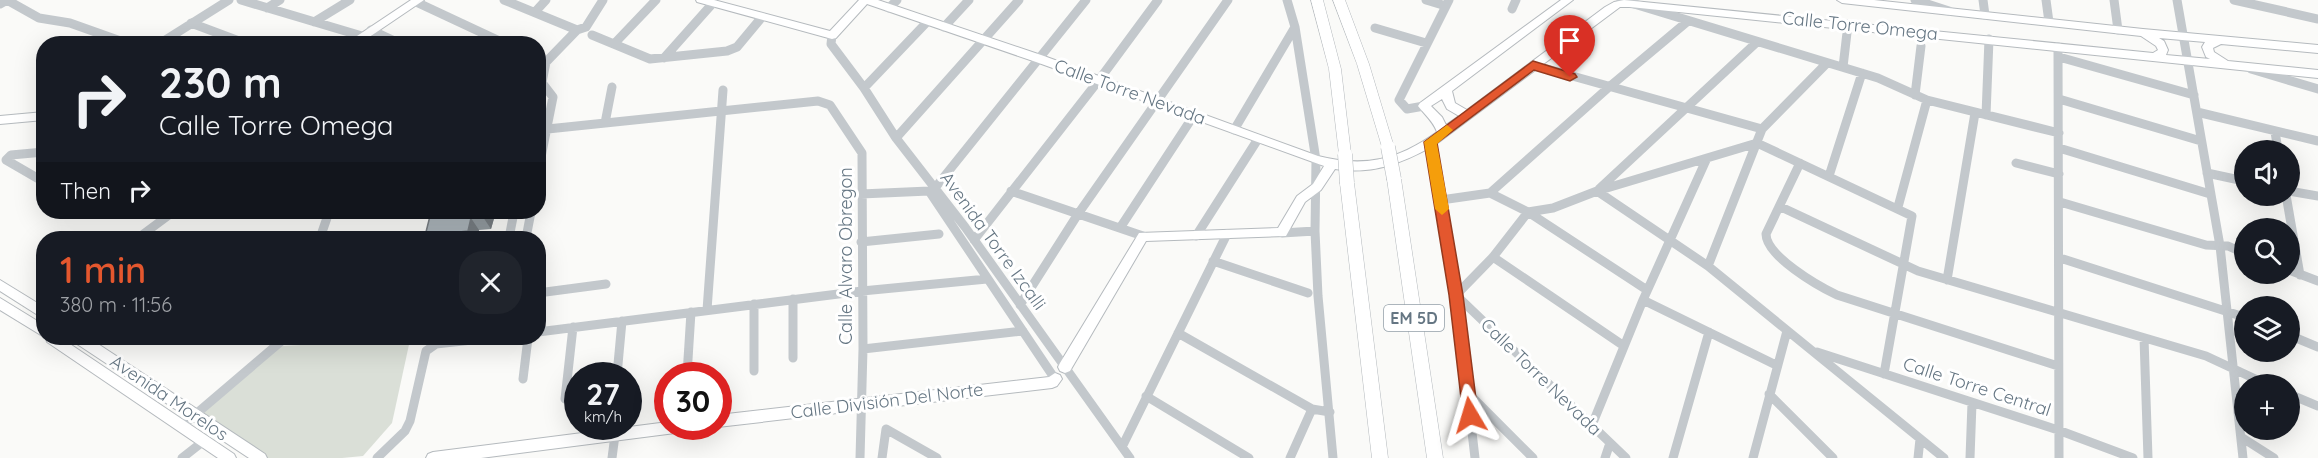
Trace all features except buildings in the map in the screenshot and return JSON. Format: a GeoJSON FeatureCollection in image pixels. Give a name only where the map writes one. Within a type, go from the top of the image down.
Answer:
{"type":"FeatureCollection","features":[{"type":"Feature","properties":{"kind":"highway","name":"EM 5D"},"geometry":{"type":"LineString","coordinates":[[1317,0],[1335,69],[1380,458]]}},
{"type":"Feature","properties":{"kind":"highway","name":"EM 5D"},"geometry":{"type":"LineString","coordinates":[[1339,0],[1363,64],[1388,147],[1435,458]]}},
{"type":"Feature","properties":{"kind":"main road"},"geometry":{"type":"LineString","coordinates":[[701,0],[762,16],[831,39],[866,0]]}},
{"type":"Feature","properties":{"kind":"main road","name":"Calle Torre Nevada"},"geometry":{"type":"LineString","coordinates":[[866,0],[893,4],[927,22],[984,39],[1332,165]]}},
{"type":"Feature","properties":{"kind":"main road"},"geometry":{"type":"LineString","coordinates":[[1443,133],[1438,120],[1424,106],[1568,0]]}},
{"type":"Feature","properties":{"kind":"main road","name":"Calle Torre Omega"},"geometry":{"type":"LineString","coordinates":[[1842,0],[2143,33],[2318,49]]}},
{"type":"Feature","properties":{"kind":"main road"},"geometry":{"type":"LineString","coordinates":[[362,36],[417,1]]}},
{"type":"Feature","properties":{"kind":"main road","name":"Calle Torre Omega"},"geometry":{"type":"LineString","coordinates":[[1332,165],[1354,168],[1374,166],[1403,158],[1431,142],[1533,65],[1625,1],[1989,39],[2059,52],[2154,57],[2318,74]]}},
{"type":"Feature","properties":{"kind":"main road"},"geometry":{"type":"LineString","coordinates":[[2143,33],[2160,44],[2163,50],[2161,54],[2154,57]]}},
{"type":"Feature","properties":{"kind":"main road"},"geometry":{"type":"LineString","coordinates":[[2221,40],[2207,47],[2210,54],[2229,65]]}},
{"type":"Feature","properties":{"kind":"main road"},"geometry":{"type":"LineString","coordinates":[[1446,88],[1449,105],[1468,114]]}},
{"type":"Feature","properties":{"kind":"main road"},"geometry":{"type":"LineString","coordinates":[[0,120],[36,117]]}},
{"type":"Feature","properties":{"kind":"main road"},"geometry":{"type":"LineString","coordinates":[[1065,367],[1143,236],[1282,233],[1301,199],[1317,187],[1332,165]]}},
{"type":"Feature","properties":{"kind":"main road"},"geometry":{"type":"LineString","coordinates":[[0,285],[36,308]]}},
{"type":"Feature","properties":{"kind":"main road"},"geometry":{"type":"LineString","coordinates":[[0,303],[36,327]]}},
{"type":"Feature","properties":{"kind":"main road","name":"Avenida Morelos"},"geometry":{"type":"LineString","coordinates":[[63,345],[206,440],[229,458]]}},
{"type":"Feature","properties":{"kind":"main road","name":"Avenida Morelos"},"geometry":{"type":"LineString","coordinates":[[90,345],[260,458]]}},
{"type":"Feature","properties":{"kind":"main road","name":"Calle División Del Norte"},"geometry":{"type":"LineString","coordinates":[[732,419],[1055,379]]}},
{"type":"Feature","properties":{"kind":"main road"},"geometry":{"type":"LineString","coordinates":[[433,458],[575,440]]}},
{"type":"Feature","properties":{"kind":"street"},"geometry":{"type":"LineString","coordinates":[[0,4],[7,0],[44,20],[70,23],[107,36]]}},
{"type":"Feature","properties":{"kind":"street"},"geometry":{"type":"LineString","coordinates":[[171,36],[229,0]]}},
{"type":"Feature","properties":{"kind":"street"},"geometry":{"type":"LineString","coordinates":[[241,0],[314,22],[376,36]]}},
{"type":"Feature","properties":{"kind":"street"},"geometry":{"type":"LineString","coordinates":[[267,8],[280,0]]}},
{"type":"Feature","properties":{"kind":"street"},"geometry":{"type":"LineString","coordinates":[[314,22],[350,0]]}},
{"type":"Feature","properties":{"kind":"street"},"geometry":{"type":"LineString","coordinates":[[504,0],[581,29]]}},
{"type":"Feature","properties":{"kind":"street"},"geometry":{"type":"LineString","coordinates":[[535,12],[546,0]]}},
{"type":"Feature","properties":{"kind":"street"},"geometry":{"type":"LineString","coordinates":[[546,57],[581,29],[603,0]]}},
{"type":"Feature","properties":{"kind":"street"},"geometry":{"type":"LineString","coordinates":[[614,45],[656,0]]}},
{"type":"Feature","properties":{"kind":"street"},"geometry":{"type":"LineString","coordinates":[[944,27],[969,0]]}},
{"type":"Feature","properties":{"kind":"street"},"geometry":{"type":"LineString","coordinates":[[896,138],[1019,0]]}},
{"type":"Feature","properties":{"kind":"street"},"geometry":{"type":"LineString","coordinates":[[861,194],[932,189],[1086,0]]}},
{"type":"Feature","properties":{"kind":"street"},"geometry":{"type":"LineString","coordinates":[[974,240],[1099,80],[1158,0]]}},
{"type":"Feature","properties":{"kind":"street"},"geometry":{"type":"LineString","coordinates":[[1020,305],[1078,214],[1228,0]]}},
{"type":"Feature","properties":{"kind":"street"},"geometry":{"type":"LineString","coordinates":[[1287,0],[1295,27],[1316,160],[1315,231],[1318,296],[1333,458]]}},
{"type":"Feature","properties":{"kind":"street"},"geometry":{"type":"LineString","coordinates":[[1424,106],[1407,109],[1399,100],[1448,3],[1426,0]]}},
{"type":"Feature","properties":{"kind":"street"},"geometry":{"type":"LineString","coordinates":[[1512,9],[1516,0]]}},
{"type":"Feature","properties":{"kind":"street"},"geometry":{"type":"LineString","coordinates":[[1915,0],[1954,12]]}},
{"type":"Feature","properties":{"kind":"street"},"geometry":{"type":"LineString","coordinates":[[1983,0],[1985,15]]}},
{"type":"Feature","properties":{"kind":"street"},"geometry":{"type":"LineString","coordinates":[[2046,0],[2049,22]]}},
{"type":"Feature","properties":{"kind":"street"},"geometry":{"type":"LineString","coordinates":[[2114,0],[2118,30]]}},
{"type":"Feature","properties":{"kind":"street"},"geometry":{"type":"LineString","coordinates":[[2177,0],[2220,246],[2234,374]]}},
{"type":"Feature","properties":{"kind":"street"},"geometry":{"type":"LineString","coordinates":[[2234,0],[2318,19]]}},
{"type":"Feature","properties":{"kind":"street"},"geometry":{"type":"LineString","coordinates":[[417,1],[489,36]]}},
{"type":"Feature","properties":{"kind":"street"},"geometry":{"type":"LineString","coordinates":[[1625,1],[1862,73],[1927,100],[2059,133]]}},
{"type":"Feature","properties":{"kind":"street"},"geometry":{"type":"LineString","coordinates":[[664,58],[713,3]]}},
{"type":"Feature","properties":{"kind":"street"},"geometry":{"type":"LineString","coordinates":[[592,35],[645,58],[664,58],[732,50],[762,16]]}},
{"type":"Feature","properties":{"kind":"street"},"geometry":{"type":"LineString","coordinates":[[1441,201],[1490,193],[1608,88],[1688,21]]}},
{"type":"Feature","properties":{"kind":"street"},"geometry":{"type":"LineString","coordinates":[[864,88],[927,22]]}},
{"type":"Feature","properties":{"kind":"street"},"geometry":{"type":"LineString","coordinates":[[191,23],[226,36]]}},
{"type":"Feature","properties":{"kind":"street"},"geometry":{"type":"LineString","coordinates":[[1843,67],[1848,24]]}},
{"type":"Feature","properties":{"kind":"street"},"geometry":{"type":"LineString","coordinates":[[1234,130],[1295,27]]}},
{"type":"Feature","properties":{"kind":"street"},"geometry":{"type":"LineString","coordinates":[[1375,28],[1426,44]]}},
{"type":"Feature","properties":{"kind":"street","name":"Avenida Torre Izcalli"},"geometry":{"type":"LineString","coordinates":[[831,39],[932,189],[974,240],[1130,458]]}},
{"type":"Feature","properties":{"kind":"street"},"geometry":{"type":"LineString","coordinates":[[1986,115],[1989,39]]}},
{"type":"Feature","properties":{"kind":"street"},"geometry":{"type":"LineString","coordinates":[[1597,191],[1757,42]]}},
{"type":"Feature","properties":{"kind":"street"},"geometry":{"type":"LineString","coordinates":[[1915,95],[1921,46]]}},
{"type":"Feature","properties":{"kind":"street"},"geometry":{"type":"LineString","coordinates":[[2059,458],[2059,52],[2194,95]]}},
{"type":"Feature","properties":{"kind":"street"},"geometry":{"type":"LineString","coordinates":[[1708,266],[1762,129],[1827,63]]}},
{"type":"Feature","properties":{"kind":"street"},"geometry":{"type":"LineString","coordinates":[[1533,65],[1608,88],[1762,129]]}},
{"type":"Feature","properties":{"kind":"street"},"geometry":{"type":"LineString","coordinates":[[2244,67],[2318,89]]}},
{"type":"Feature","properties":{"kind":"street"},"geometry":{"type":"LineString","coordinates":[[1829,176],[1862,73]]}},
{"type":"Feature","properties":{"kind":"street"},"geometry":{"type":"LineString","coordinates":[[605,123],[612,87]]}},
{"type":"Feature","properties":{"kind":"street"},"geometry":{"type":"LineString","coordinates":[[546,88],[553,97],[546,119]]}},
{"type":"Feature","properties":{"kind":"street"},"geometry":{"type":"LineString","coordinates":[[707,310],[723,90]]}},
{"type":"Feature","properties":{"kind":"street"},"geometry":{"type":"LineString","coordinates":[[2059,99],[2201,141]]}},
{"type":"Feature","properties":{"kind":"street"},"geometry":{"type":"LineString","coordinates":[[1898,207],[1927,100]]}},
{"type":"Feature","properties":{"kind":"street","name":"Calle Alvaro Obregon"},"geometry":{"type":"LineString","coordinates":[[546,129],[825,102],[830,105],[862,153],[863,349],[860,458]]}},
{"type":"Feature","properties":{"kind":"street"},"geometry":{"type":"LineString","coordinates":[[2197,112],[2318,141]]}},
{"type":"Feature","properties":{"kind":"street"},"geometry":{"type":"LineString","coordinates":[[1947,280],[1975,113]]}},
{"type":"Feature","properties":{"kind":"street"},"geometry":{"type":"LineString","coordinates":[[1120,228],[1194,115]]}},
{"type":"Feature","properties":{"kind":"street"},"geometry":{"type":"LineString","coordinates":[[2275,132],[2276,140]]}},
{"type":"Feature","properties":{"kind":"street"},"geometry":{"type":"LineString","coordinates":[[1196,236],[1258,139]]}},
{"type":"Feature","properties":{"kind":"street"},"geometry":{"type":"LineString","coordinates":[[1431,142],[1456,295],[1475,458]]}},
{"type":"Feature","properties":{"kind":"street"},"geometry":{"type":"LineString","coordinates":[[1456,295],[1493,256],[1528,212],[1553,208],[1597,191],[1757,143],[1898,207],[1912,216],[1884,375]]}},
{"type":"Feature","properties":{"kind":"street"},"geometry":{"type":"LineString","coordinates":[[2059,148],[2210,194]]}},
{"type":"Feature","properties":{"kind":"street"},"geometry":{"type":"LineString","coordinates":[[36,153],[11,155],[6,160],[36,177]]}},
{"type":"Feature","properties":{"kind":"street"},"geometry":{"type":"LineString","coordinates":[[1592,425],[1647,290],[1707,158]]}},
{"type":"Feature","properties":{"kind":"street"},"geometry":{"type":"LineString","coordinates":[[1800,163],[1766,234],[1766,241],[1771,249],[1815,284],[1837,295],[1895,315],[2058,366]]}},
{"type":"Feature","properties":{"kind":"street"},"geometry":{"type":"LineString","coordinates":[[2016,163],[2060,174]]}},
{"type":"Feature","properties":{"kind":"street"},"geometry":{"type":"LineString","coordinates":[[2207,172],[2234,179]]}},
{"type":"Feature","properties":{"kind":"street"},"geometry":{"type":"LineString","coordinates":[[932,189],[987,279],[1055,379]]}},
{"type":"Feature","properties":{"kind":"street"},"geometry":{"type":"LineString","coordinates":[[1011,191],[1143,236]]}},
{"type":"Feature","properties":{"kind":"street"},"geometry":{"type":"LineString","coordinates":[[1597,191],[1708,266],[1944,458]]}},
{"type":"Feature","properties":{"kind":"street"},"geometry":{"type":"LineString","coordinates":[[2300,192],[2318,196]]}},
{"type":"Feature","properties":{"kind":"street"},"geometry":{"type":"LineString","coordinates":[[1490,193],[1528,212],[1647,290]]}},
{"type":"Feature","properties":{"kind":"street"},"geometry":{"type":"LineString","coordinates":[[2060,201],[2206,245],[2234,250]]}},
{"type":"Feature","properties":{"kind":"street"},"geometry":{"type":"LineString","coordinates":[[1780,207],[1904,265],[2059,314],[2206,356],[2243,374]]}},
{"type":"Feature","properties":{"kind":"street"},"geometry":{"type":"LineString","coordinates":[[147,231],[164,219]]}},
{"type":"Feature","properties":{"kind":"street"},"geometry":{"type":"LineString","coordinates":[[1282,233],[1315,231]]}},
{"type":"Feature","properties":{"kind":"street"},"geometry":{"type":"LineString","coordinates":[[861,242],[939,234]]}},
{"type":"Feature","properties":{"kind":"street"},"geometry":{"type":"LineString","coordinates":[[1122,447],[1227,234]]}},
{"type":"Feature","properties":{"kind":"street"},"geometry":{"type":"LineString","coordinates":[[1493,256],[1624,346]]}},
{"type":"Feature","properties":{"kind":"street"},"geometry":{"type":"LineString","coordinates":[[2060,258],[2234,313]]}},
{"type":"Feature","properties":{"kind":"street"},"geometry":{"type":"LineString","coordinates":[[1213,261],[1308,293]]}},
{"type":"Feature","properties":{"kind":"street"},"geometry":{"type":"LineString","coordinates":[[2300,275],[2318,281]]}},
{"type":"Feature","properties":{"kind":"street"},"geometry":{"type":"LineString","coordinates":[[546,331],[862,291],[987,279]]}},
{"type":"Feature","properties":{"kind":"street"},"geometry":{"type":"LineString","coordinates":[[546,292],[606,284]]}},
{"type":"Feature","properties":{"kind":"street","name":"Calle Torre Nevada"},"geometry":{"type":"LineString","coordinates":[[1456,295],[1626,458]]}},
{"type":"Feature","properties":{"kind":"street"},"geometry":{"type":"LineString","coordinates":[[793,300],[793,358]]}},
{"type":"Feature","properties":{"kind":"street"},"geometry":{"type":"LineString","coordinates":[[1643,300],[1776,365]]}},
{"type":"Feature","properties":{"kind":"street"},"geometry":{"type":"LineString","coordinates":[[754,304],[754,371]]}},
{"type":"Feature","properties":{"kind":"street"},"geometry":{"type":"LineString","coordinates":[[688,362],[691,312]]}},
{"type":"Feature","properties":{"kind":"street"},"geometry":{"type":"LineString","coordinates":[[29,322],[36,317]]}},
{"type":"Feature","properties":{"kind":"street"},"geometry":{"type":"LineString","coordinates":[[618,362],[622,321]]}},
{"type":"Feature","properties":{"kind":"street"},"geometry":{"type":"LineString","coordinates":[[569,362],[573,327]]}},
{"type":"Feature","properties":{"kind":"street"},"geometry":{"type":"LineString","coordinates":[[863,349],[1023,331]]}},
{"type":"Feature","properties":{"kind":"street"},"geometry":{"type":"LineString","coordinates":[[1753,458],[1776,365],[1787,331]]}},
{"type":"Feature","properties":{"kind":"street"},"geometry":{"type":"LineString","coordinates":[[1673,458],[1709,332]]}},
{"type":"Feature","properties":{"kind":"street"},"geometry":{"type":"LineString","coordinates":[[1178,333],[1312,409],[1330,412]]}},
{"type":"Feature","properties":{"kind":"street"},"geometry":{"type":"LineString","coordinates":[[2144,338],[2148,458]]}},
{"type":"Feature","properties":{"kind":"street"},"geometry":{"type":"LineString","coordinates":[[2300,340],[2318,347]]}},
{"type":"Feature","properties":{"kind":"street"},"geometry":{"type":"LineString","coordinates":[[183,425],[277,345]]}},
{"type":"Feature","properties":{"kind":"street"},"geometry":{"type":"LineString","coordinates":[[377,458],[405,431],[410,421],[426,351],[434,345]]}},
{"type":"Feature","properties":{"kind":"street"},"geometry":{"type":"LineString","coordinates":[[523,379],[527,345]]}},
{"type":"Feature","properties":{"kind":"street","name":"Calle Torre Central"},"geometry":{"type":"LineString","coordinates":[[1810,350],[2058,430],[2133,458]]}},
{"type":"Feature","properties":{"kind":"street"},"geometry":{"type":"LineString","coordinates":[[1468,393],[1533,458]]}},
{"type":"Feature","properties":{"kind":"street"},"geometry":{"type":"LineString","coordinates":[[1769,394],[1833,458]]}},
{"type":"Feature","properties":{"kind":"street"},"geometry":{"type":"LineString","coordinates":[[1146,396],[1249,458]]}},
{"type":"Feature","properties":{"kind":"street"},"geometry":{"type":"LineString","coordinates":[[2300,399],[2318,406]]}},
{"type":"Feature","properties":{"kind":"street"},"geometry":{"type":"LineString","coordinates":[[1970,458],[1972,403]]}},
{"type":"Feature","properties":{"kind":"street"},"geometry":{"type":"LineString","coordinates":[[1290,458],[1312,409]]}},
{"type":"Feature","properties":{"kind":"street"},"geometry":{"type":"LineString","coordinates":[[882,458],[886,429],[937,458]]}},
{"type":"Feature","properties":{"kind":"street"},"geometry":{"type":"LineString","coordinates":[[1918,458],[1920,439]]}},
{"type":"Feature","properties":{"kind":"street"},"geometry":{"type":"LineString","coordinates":[[182,458],[206,440]]}},
{"type":"Feature","properties":{"kind":"street"},"geometry":{"type":"LineString","coordinates":[[612,458],[614,440]]}},
{"type":"Feature","properties":{"kind":"street"},"geometry":{"type":"LineString","coordinates":[[2241,440],[2243,458]]}},
{"type":"Feature","properties":{"kind":"street"},"geometry":{"type":"LineString","coordinates":[[2246,440],[2274,458]]}},
{"type":"Feature","properties":{"kind":"street"},"geometry":{"type":"LineString","coordinates":[[1605,458],[1610,443]]}},
{"type":"Feature","properties":{"kind":"shaded area"},"geometry":{"type":"Polygon","coordinates":[[[409,345],[392,423],[363,456],[267,458],[202,413],[279,346],[409,345]]]}},
{"type":"Feature","properties":{"kind":"slow traffic"},"geometry":{"type":"LineString","coordinates":[[1442,209],[1431,142],[1447,130]]}},
{"type":"Feature","properties":{"kind":"route"},"geometry":{"type":"LineString","coordinates":[[1470,415],[1456,295],[1431,142],[1533,65],[1570,77]]}}]}
